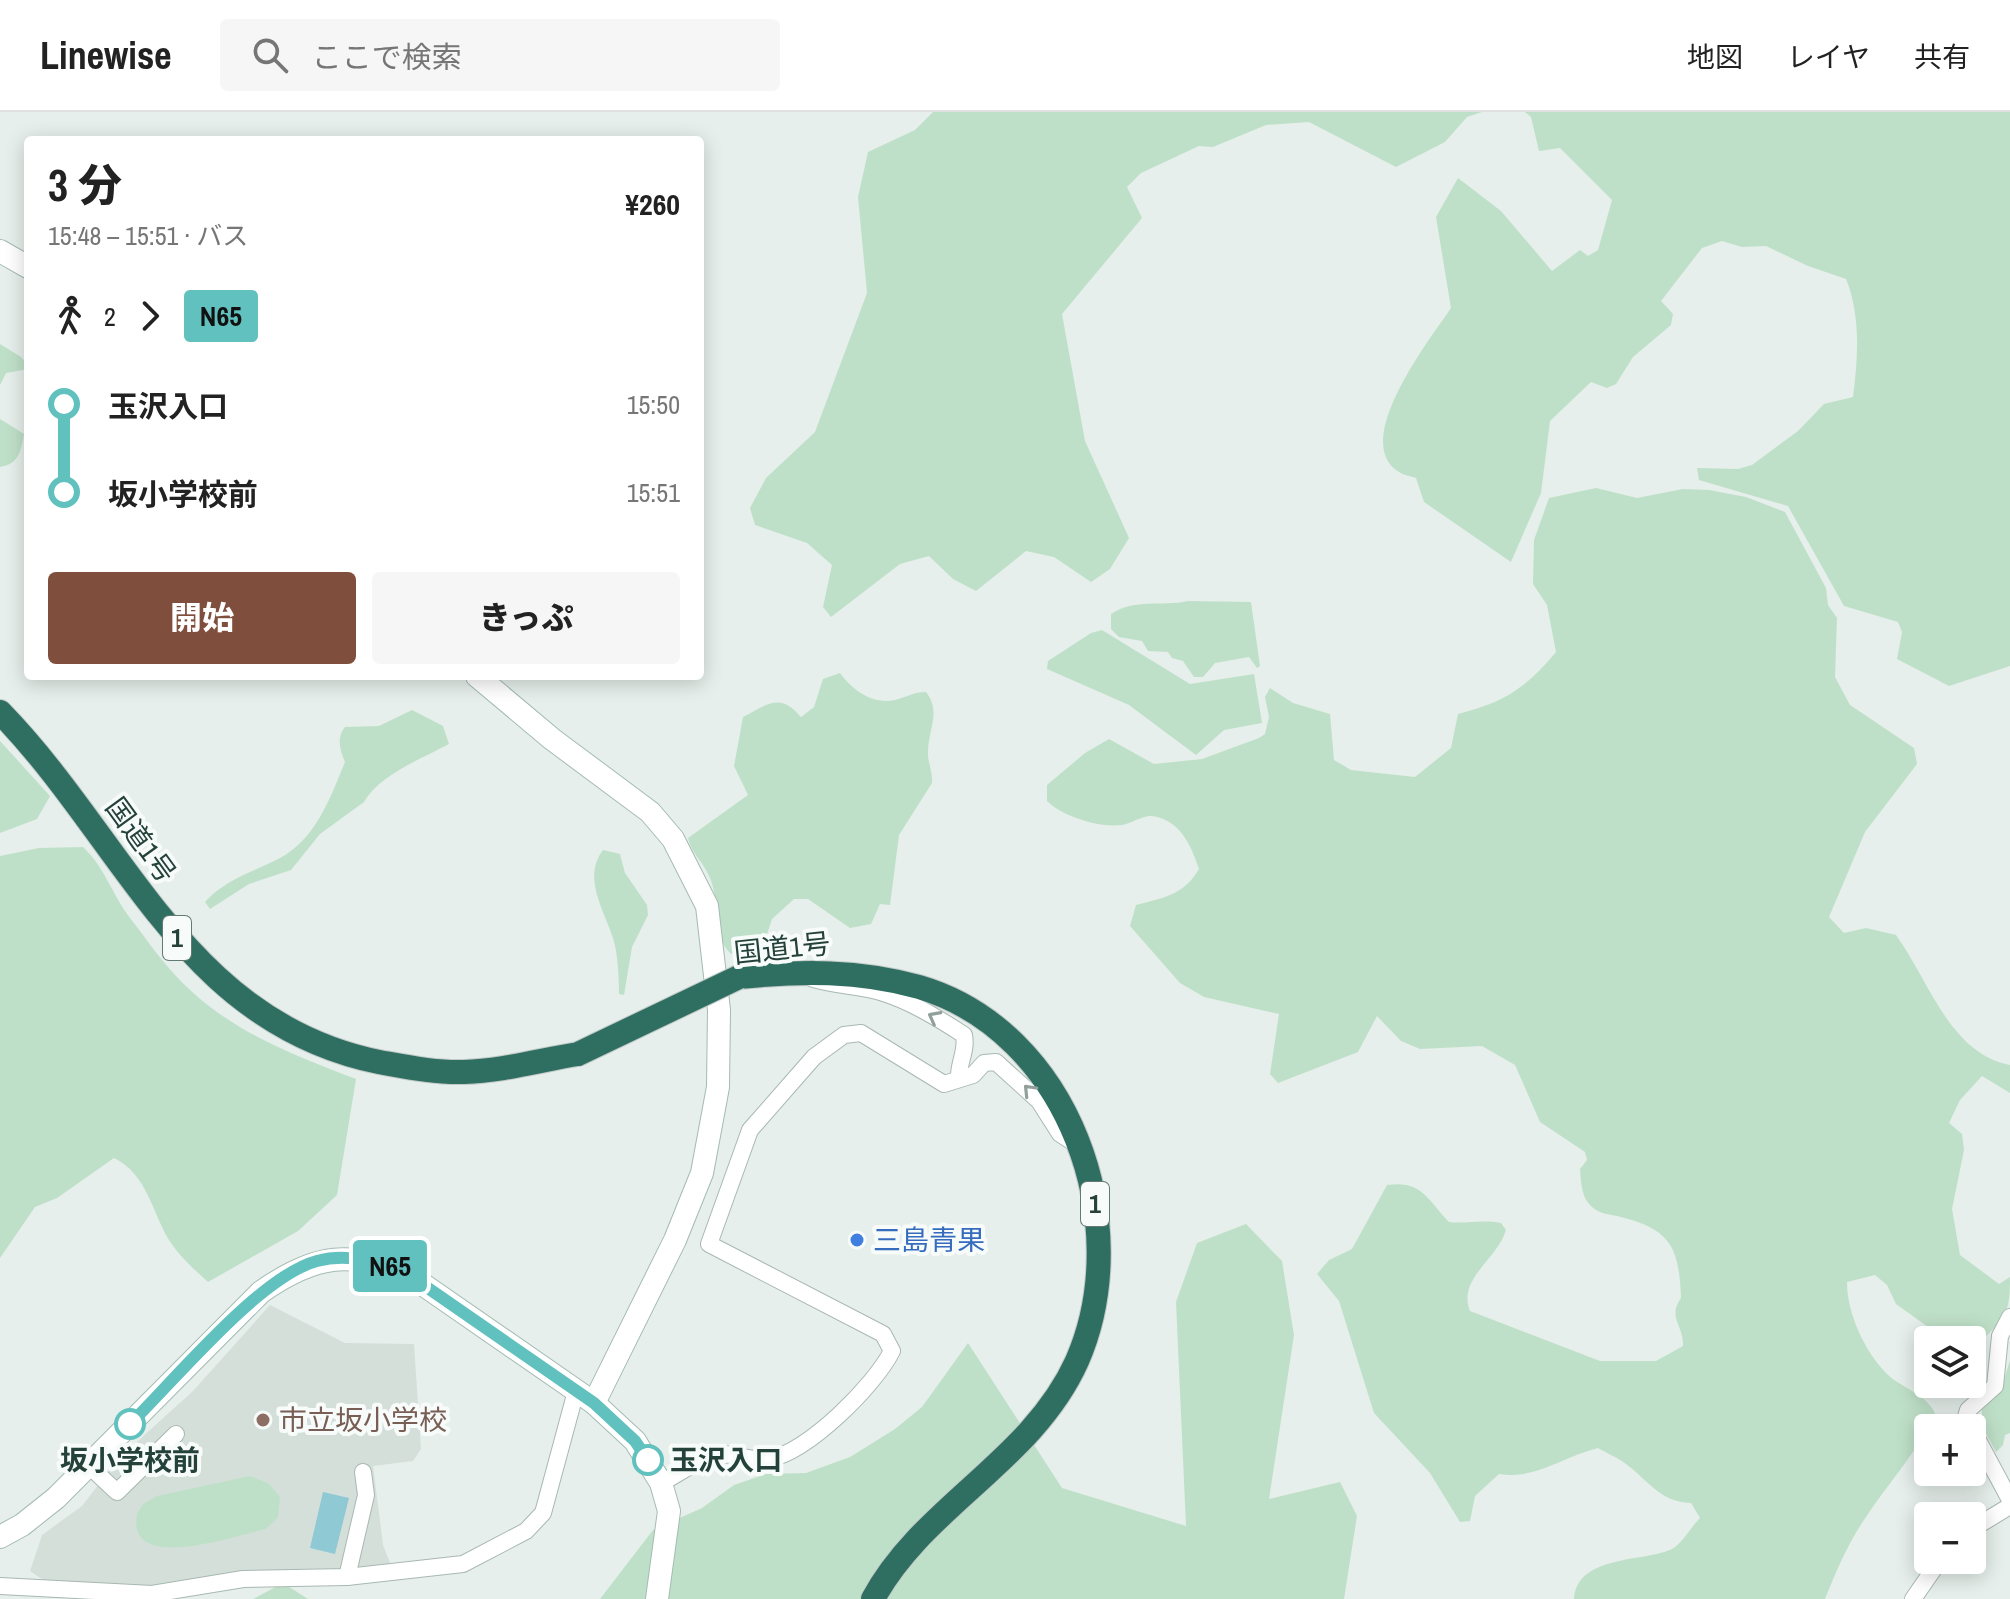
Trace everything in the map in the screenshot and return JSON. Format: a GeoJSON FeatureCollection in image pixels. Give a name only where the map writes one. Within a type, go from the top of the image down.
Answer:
{"type":"FeatureCollection","features":[{"type":"Feature","properties":{"kind":"highway","name":"国道1号"},"geometry":{"type":"LineString","coordinates":[[0,712],[74,798],[168,928],[215,979],[260,1015],[315,1042],[356,1057],[400,1066],[464,1072],[578,1054],[739,977],[793,972],[845,972],[920,988],[950,1000],[988,1022],[1040,1072],[1080,1147],[1091,1182],[1101,1237],[1094,1299],[1077,1361],[1044,1414],[1003,1462],[912,1544],[873,1599]]}},
{"type":"Feature","properties":{"kind":"street"},"geometry":{"type":"LineString","coordinates":[[0,251],[24,265]]}},
{"type":"Feature","properties":{"kind":"street"},"geometry":{"type":"LineString","coordinates":[[0,1586],[152,1594],[243,1579],[347,1577],[463,1564],[526,1531],[543,1513],[585,1397],[675,1240],[702,1173],[718,1087],[719,1010],[707,906],[673,839],[650,812],[541,730],[482,680]]}},
{"type":"Feature","properties":{"kind":"street"},"geometry":{"type":"LineString","coordinates":[[793,972],[832,986],[879,991],[937,1017],[964,1035],[966,1047],[959,1064],[959,1076]]}},
{"type":"Feature","properties":{"kind":"street"},"geometry":{"type":"LineString","coordinates":[[661,1483],[716,1455],[767,1460],[792,1452],[823,1428],[884,1365],[892,1351],[883,1334],[709,1244],[750,1130],[814,1057],[844,1035],[861,1033],[944,1084],[959,1076],[973,1075],[984,1063],[996,1062],[1039,1101],[1060,1134],[1080,1147]]}},
{"type":"Feature","properties":{"kind":"street"},"geometry":{"type":"LineString","coordinates":[[0,1537],[22,1525],[88,1465],[261,1292],[287,1274],[318,1261],[345,1258],[380,1262],[412,1277],[585,1397],[635,1441],[661,1483],[669,1511],[657,1599]]}},
{"type":"Feature","properties":{"kind":"street"},"geometry":{"type":"LineString","coordinates":[[1967,1414],[1995,1386],[2000,1336],[2010,1317]]}},
{"type":"Feature","properties":{"kind":"street"},"geometry":{"type":"LineString","coordinates":[[88,1465],[117,1492],[176,1434]]}},
{"type":"Feature","properties":{"kind":"street"},"geometry":{"type":"LineString","coordinates":[[1986,1456],[2010,1503],[1986,1519]]}},
{"type":"Feature","properties":{"kind":"street"},"geometry":{"type":"LineString","coordinates":[[347,1577],[366,1495],[363,1472]]}},
{"type":"Feature","properties":{"kind":"street"},"geometry":{"type":"LineString","coordinates":[[1913,1599],[1930,1574]]}},
{"type":"Feature","properties":{"kind":"shaded area"},"geometry":{"type":"Polygon","coordinates":[[[270,1305],[345,1343],[414,1344],[421,1449],[413,1461],[373,1466],[383,1545],[392,1568],[171,1590],[52,1586],[30,1571],[42,1535],[82,1506],[118,1459],[193,1391],[270,1305]]]}},
{"type":"Feature","properties":{"kind":"green space"},"geometry":{"type":"Polygon","coordinates":[[[933,112],[1482,112],[1467,117],[1445,142],[1396,167],[1309,122],[1266,125],[1213,147],[1199,146],[1141,173],[1127,187],[1142,218],[1062,314],[1085,441],[1129,538],[1110,569],[1091,582],[1054,557],[1026,551],[976,591],[953,579],[929,556],[900,564],[831,617],[823,607],[832,565],[807,543],[755,525],[750,508],[766,478],[815,432],[867,293],[858,197],[868,152],[915,130],[933,112]]]}},
{"type":"Feature","properties":{"kind":"green space"},"geometry":{"type":"Polygon","coordinates":[[[1525,112],[2010,112],[2010,666],[1949,686],[1897,659],[1902,632],[1898,622],[1844,606],[1788,506],[1699,480],[1697,468],[1738,469],[1752,465],[1798,431],[1824,404],[1853,397],[1856,322],[1846,279],[1808,266],[1766,246],[1742,247],[1722,241],[1702,248],[1661,301],[1673,314],[1671,325],[1633,357],[1616,384],[1607,388],[1591,382],[1550,421],[1541,493],[1511,562],[1424,502],[1416,478],[1399,472],[1386,458],[1383,438],[1388,415],[1399,390],[1451,308],[1436,217],[1458,178],[1501,211],[1552,271],[1580,250],[1588,256],[1598,250],[1612,200],[1560,148],[1539,151],[1531,117],[1525,112]]]}},
{"type":"Feature","properties":{"kind":"green space"},"geometry":{"type":"Polygon","coordinates":[[[0,344],[21,357],[24,369],[6,373],[0,385],[0,344]]]}},
{"type":"Feature","properties":{"kind":"green space"},"geometry":{"type":"Polygon","coordinates":[[[0,419],[24,434],[15,460],[0,467],[0,419]]]}},
{"type":"Feature","properties":{"kind":"green space"},"geometry":{"type":"Polygon","coordinates":[[[1596,488],[1637,498],[1683,489],[1709,490],[1746,497],[1785,512],[1826,588],[1828,605],[1837,618],[1835,677],[1850,705],[1914,748],[1917,764],[1865,832],[1829,917],[1844,933],[1866,928],[1896,935],[1956,1030],[1971,1046],[1989,1058],[2010,1065],[2010,1093],[1982,1076],[1960,1100],[1949,1123],[1962,1134],[1964,1150],[1952,1209],[1960,1255],[1999,1284],[2010,1277],[2008,1305],[2002,1318],[1986,1336],[1986,1326],[1927,1326],[1896,1304],[1887,1285],[1875,1275],[1847,1282],[1850,1306],[1858,1330],[1871,1353],[1886,1373],[1914,1392],[1914,1398],[1923,1398],[1935,1414],[1914,1414],[1914,1450],[1864,1520],[1847,1549],[1825,1599],[1574,1599],[1578,1584],[1588,1573],[1617,1561],[1675,1547],[1700,1518],[1691,1503],[1663,1495],[1626,1464],[1598,1448],[1537,1471],[1499,1474],[1475,1496],[1470,1521],[1460,1522],[1430,1473],[1374,1413],[1339,1301],[1317,1274],[1329,1260],[1352,1249],[1387,1185],[1416,1188],[1449,1222],[1494,1222],[1501,1223],[1506,1230],[1473,1279],[1467,1300],[1470,1311],[1600,1361],[1656,1361],[1683,1346],[1676,1316],[1681,1298],[1674,1252],[1660,1234],[1649,1227],[1602,1213],[1589,1204],[1583,1192],[1580,1169],[1587,1160],[1585,1152],[1540,1122],[1515,1065],[1482,1046],[1420,1049],[1401,1041],[1377,1016],[1358,1052],[1278,1083],[1270,1074],[1279,1014],[1204,997],[1180,983],[1130,926],[1136,905],[1180,890],[1199,869],[1178,828],[1152,816],[1122,825],[1103,825],[1072,816],[1047,801],[1047,785],[1085,753],[1109,739],[1154,764],[1202,759],[1259,738],[1265,734],[1269,717],[1265,697],[1270,688],[1293,703],[1330,714],[1334,760],[1351,770],[1415,777],[1451,748],[1458,714],[1513,692],[1534,676],[1556,652],[1547,605],[1533,584],[1534,540],[1549,498],[1596,488]]]}},
{"type":"Feature","properties":{"kind":"green space"},"geometry":{"type":"Polygon","coordinates":[[[1251,602],[1260,666],[1257,668],[1249,657],[1215,663],[1203,677],[1194,677],[1183,661],[1172,658],[1168,652],[1148,651],[1142,641],[1119,637],[1111,629],[1111,614],[1120,609],[1139,604],[1251,602]]]}},
{"type":"Feature","properties":{"kind":"green space"},"geometry":{"type":"Polygon","coordinates":[[[1102,630],[1190,684],[1254,674],[1262,723],[1224,730],[1196,755],[1129,705],[1047,669],[1048,661],[1091,633],[1102,630]]]}},
{"type":"Feature","properties":{"kind":"green space"},"geometry":{"type":"Polygon","coordinates":[[[840,673],[857,690],[871,698],[887,701],[926,692],[933,706],[928,754],[932,783],[899,835],[890,905],[880,904],[871,924],[850,928],[808,899],[794,899],[772,919],[766,937],[756,948],[731,954],[718,927],[713,885],[688,838],[748,795],[734,766],[743,717],[767,705],[780,703],[794,709],[801,717],[814,707],[823,679],[840,673]]]}},
{"type":"Feature","properties":{"kind":"green space"},"geometry":{"type":"Polygon","coordinates":[[[412,710],[443,726],[449,744],[402,768],[380,784],[364,802],[320,834],[291,870],[249,884],[210,909],[205,902],[213,894],[293,850],[313,828],[345,762],[340,740],[345,727],[379,726],[412,710]]]}},
{"type":"Feature","properties":{"kind":"green space"},"geometry":{"type":"Polygon","coordinates":[[[0,741],[50,796],[37,819],[0,833],[0,741]]]}},
{"type":"Feature","properties":{"kind":"green space"},"geometry":{"type":"Polygon","coordinates":[[[83,847],[97,864],[123,909],[170,969],[195,995],[260,1038],[356,1079],[337,1195],[298,1231],[208,1282],[169,1240],[148,1194],[134,1174],[114,1158],[57,1198],[35,1207],[0,1258],[0,856],[39,848],[83,847]]]}},
{"type":"Feature","properties":{"kind":"green space"},"geometry":{"type":"Polygon","coordinates":[[[603,850],[620,854],[625,873],[647,905],[648,915],[632,947],[624,995],[619,994],[615,944],[595,882],[594,871],[603,850]]]}},
{"type":"Feature","properties":{"kind":"green space"},"geometry":{"type":"Polygon","coordinates":[[[1246,1224],[1282,1261],[1294,1335],[1269,1499],[1340,1482],[1357,1516],[1344,1599],[600,1599],[653,1530],[702,1508],[734,1485],[766,1474],[806,1473],[850,1457],[895,1429],[922,1407],[968,1343],[1062,1488],[1186,1526],[1176,1302],[1197,1243],[1246,1224]]]}},
{"type":"Feature","properties":{"kind":"green space"},"geometry":{"type":"Polygon","coordinates":[[[2010,1360],[2010,1433],[2005,1435],[2003,1445],[1996,1452],[1986,1433],[1986,1414],[1982,1414],[1982,1409],[2001,1390],[2010,1360]]]}},
{"type":"Feature","properties":{"kind":"green space"},"geometry":{"type":"Polygon","coordinates":[[[250,1476],[268,1483],[280,1497],[278,1517],[266,1529],[186,1547],[148,1543],[138,1532],[137,1514],[143,1504],[157,1496],[250,1476]]]}},
{"type":"Feature","properties":{"kind":"green space"},"geometry":{"type":"Polygon","coordinates":[[[283,1583],[308,1599],[253,1599],[283,1583]]]}},
{"type":"Feature","properties":{"kind":"water"},"geometry":{"type":"Polygon","coordinates":[[[323,1492],[349,1498],[335,1554],[310,1548],[323,1492]]]}},
{"type":"Feature","properties":{"kind":"bus line","name":"N65"},"geometry":{"type":"LineString","coordinates":[[130,1424],[261,1292],[287,1274],[318,1261],[345,1258],[380,1262],[412,1277],[594,1403],[635,1441],[648,1460]]}},
{"type":"Feature","properties":{"kind":"place","name":"三島青果"},"geometry":{"type":"Point","coordinates":[857,1240]}},
{"type":"Feature","properties":{"kind":"place","name":"市立坂小学校"},"geometry":{"type":"Point","coordinates":[263,1420]}},
{"type":"Feature","properties":{"kind":"place","name":"坂小学校前"},"geometry":{"type":"Point","coordinates":[130,1424]}},
{"type":"Feature","properties":{"kind":"place","name":"玉沢入口"},"geometry":{"type":"Point","coordinates":[648,1460]}}]}
